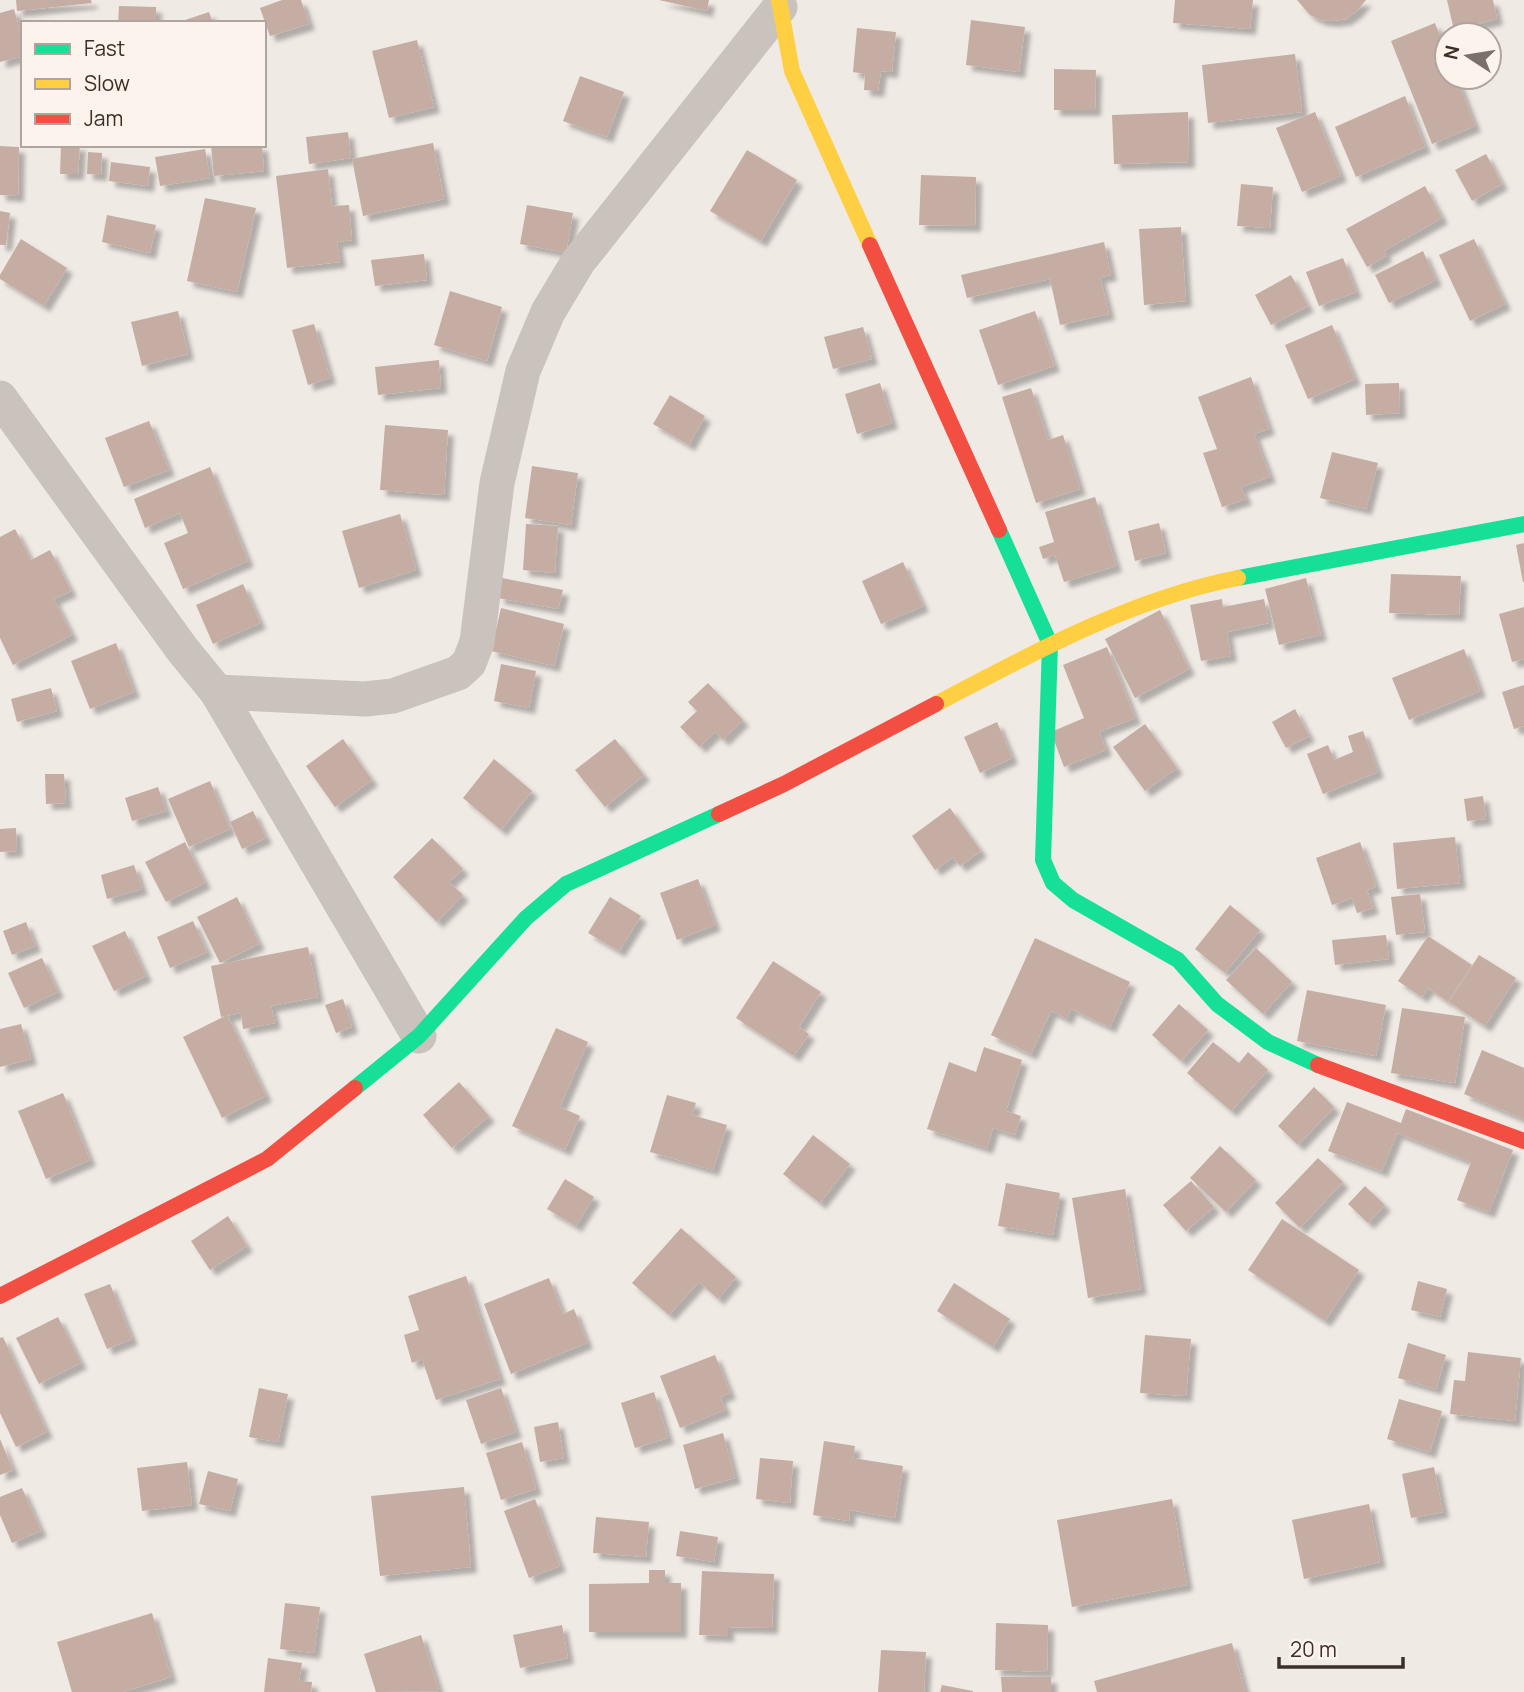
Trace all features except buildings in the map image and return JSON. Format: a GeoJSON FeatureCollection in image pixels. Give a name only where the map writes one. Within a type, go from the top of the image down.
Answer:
{"type":"FeatureCollection","features":[{"type":"Feature","properties":{"kind":"street"},"geometry":{"type":"LineString","coordinates":[[779,4],[792,71],[1050,644],[1043,860],[1053,883],[1073,900],[1178,960],[1217,1004],[1268,1042],[1316,1064],[1524,1141]]}},
{"type":"Feature","properties":{"kind":"street"},"geometry":{"type":"LineString","coordinates":[[217,692],[365,699],[393,696],[458,673],[469,663],[477,642],[497,483],[523,371],[548,312],[578,262],[779,4]]}},
{"type":"Feature","properties":{"kind":"street"},"geometry":{"type":"LineString","coordinates":[[0,398],[174,638],[217,692],[419,1036]]}},
{"type":"Feature","properties":{"kind":"street"},"geometry":{"type":"LineString","coordinates":[[0,1296],[267,1159],[419,1036],[526,918],[566,884],[784,783],[1050,644],[1166,597],[1227,580],[1524,524]]}},
{"type":"Feature","properties":{"kind":"traffic: fast"},"geometry":{"type":"LineString","coordinates":[[1238,578],[1524,524]]}},
{"type":"Feature","properties":{"kind":"traffic: fast"},"geometry":{"type":"LineString","coordinates":[[999,530],[1050,644],[1043,860],[1053,883],[1073,900],[1178,960],[1217,1004],[1268,1042],[1318,1065]]}},
{"type":"Feature","properties":{"kind":"traffic: fast"},"geometry":{"type":"LineString","coordinates":[[355,1088],[419,1036],[526,918],[566,884],[719,814]]}},
{"type":"Feature","properties":{"kind":"traffic: slow"},"geometry":{"type":"LineString","coordinates":[[779,0],[792,71],[870,245]]}},
{"type":"Feature","properties":{"kind":"traffic: slow"},"geometry":{"type":"LineString","coordinates":[[936,704],[1045,647],[1121,613],[1199,587],[1238,578]]}},
{"type":"Feature","properties":{"kind":"traffic: jam"},"geometry":{"type":"LineString","coordinates":[[870,245],[999,530]]}},
{"type":"Feature","properties":{"kind":"traffic: jam"},"geometry":{"type":"LineString","coordinates":[[719,814],[784,784],[936,704]]}},
{"type":"Feature","properties":{"kind":"traffic: jam"},"geometry":{"type":"LineString","coordinates":[[1318,1065],[1524,1141]]}},
{"type":"Feature","properties":{"kind":"traffic: jam"},"geometry":{"type":"LineString","coordinates":[[0,1296],[267,1159],[355,1088]]}}]}
